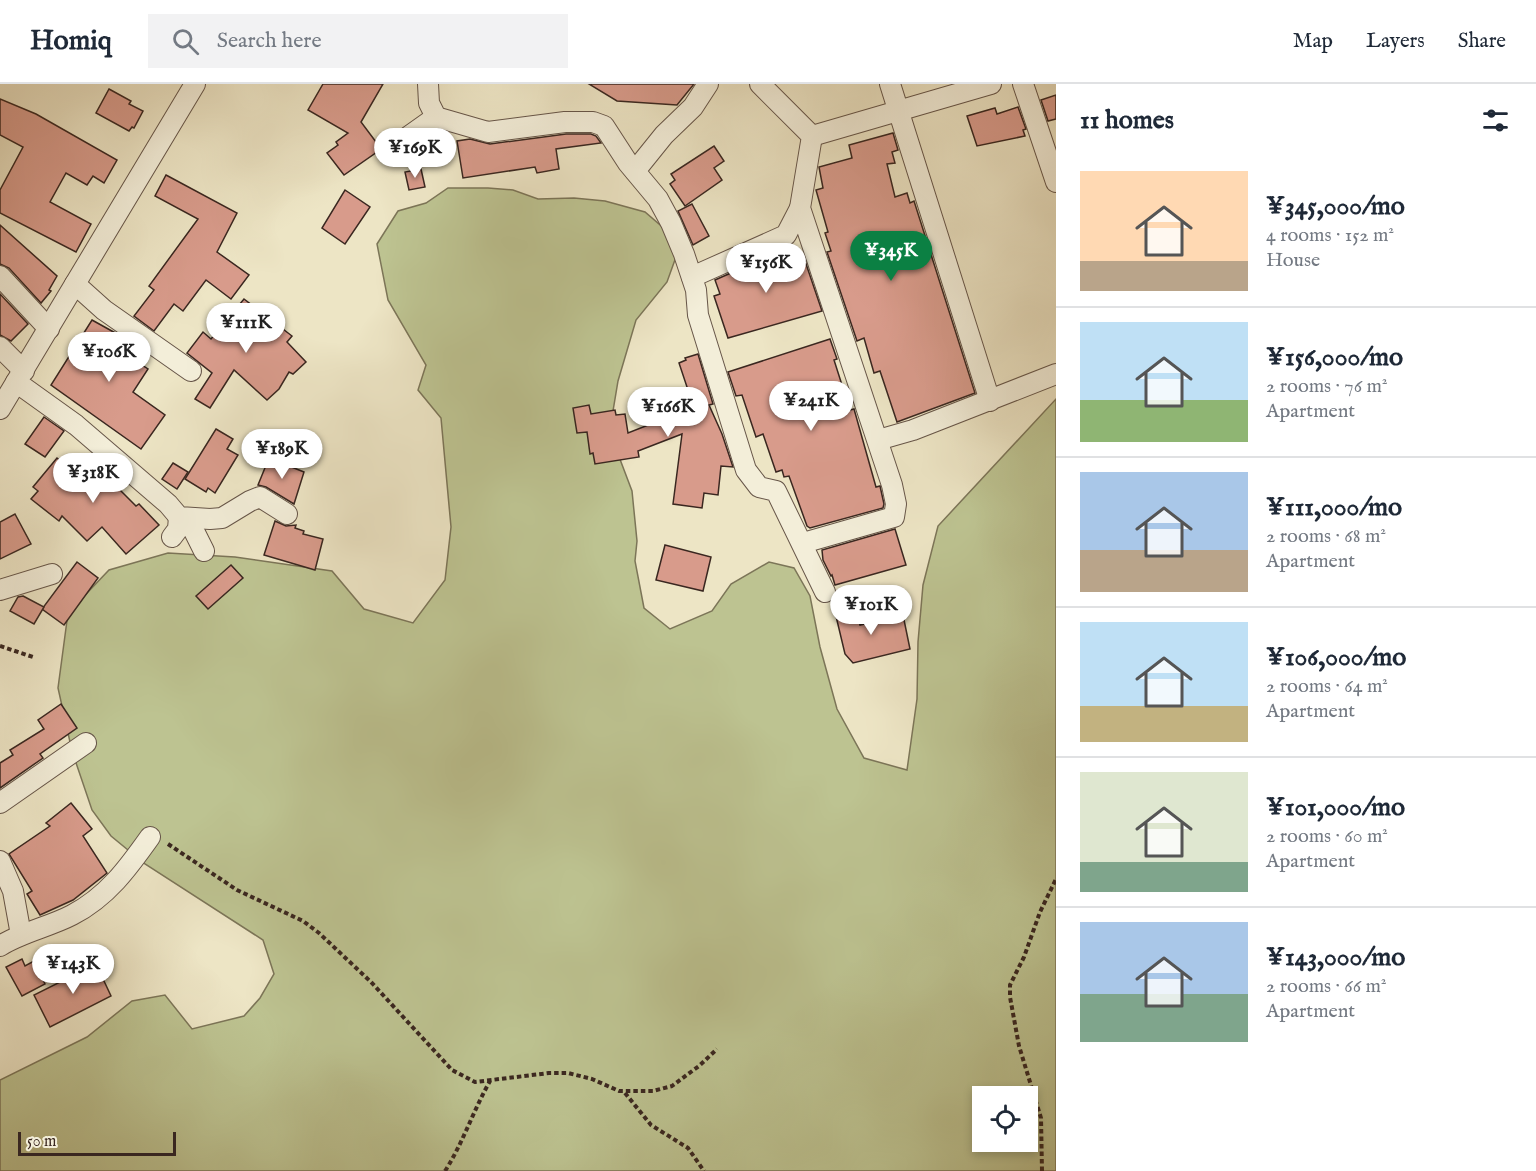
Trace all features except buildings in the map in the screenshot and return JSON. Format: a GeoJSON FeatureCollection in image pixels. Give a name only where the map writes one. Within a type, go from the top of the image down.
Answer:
{"type":"FeatureCollection","features":[{"type":"Feature","properties":{"kind":"street"},"geometry":{"type":"LineString","coordinates":[[0,409],[195,84]]}},
{"type":"Feature","properties":{"kind":"street"},"geometry":{"type":"LineString","coordinates":[[428,84],[429,103],[436,117],[488,132],[565,122],[593,122],[606,128],[635,171],[658,199],[684,254],[696,290],[698,315],[746,470],[759,487],[776,491],[825,591]]}},
{"type":"Feature","properties":{"kind":"street"},"geometry":{"type":"LineString","coordinates":[[635,171],[664,135],[693,107],[708,84]]}},
{"type":"Feature","properties":{"kind":"street"},"geometry":{"type":"LineString","coordinates":[[760,84],[812,136]]}},
{"type":"Feature","properties":{"kind":"street"},"geometry":{"type":"LineString","coordinates":[[890,84],[990,401]]}},
{"type":"Feature","properties":{"kind":"street"},"geometry":{"type":"LineString","coordinates":[[812,136],[991,84]]}},
{"type":"Feature","properties":{"kind":"street"},"geometry":{"type":"LineString","coordinates":[[1023,84],[1056,182]]}},
{"type":"Feature","properties":{"kind":"street"},"geometry":{"type":"LineString","coordinates":[[405,139],[436,117]]}},
{"type":"Feature","properties":{"kind":"street"},"geometry":{"type":"LineString","coordinates":[[692,277],[786,235],[800,208],[812,136]]}},
{"type":"Feature","properties":{"kind":"street"},"geometry":{"type":"LineString","coordinates":[[800,208],[878,440],[896,504],[894,516],[803,543]]}},
{"type":"Feature","properties":{"kind":"street"},"geometry":{"type":"LineString","coordinates":[[0,276],[50,329]]}},
{"type":"Feature","properties":{"kind":"street"},"geometry":{"type":"LineString","coordinates":[[75,284],[104,310],[191,371]]}},
{"type":"Feature","properties":{"kind":"street"},"geometry":{"type":"LineString","coordinates":[[0,347],[20,377],[192,527],[204,551]]}},
{"type":"Feature","properties":{"kind":"street"},"geometry":{"type":"LineString","coordinates":[[878,440],[913,430],[1056,374]]}},
{"type":"Feature","properties":{"kind":"street"},"geometry":{"type":"LineString","coordinates":[[179,517],[222,518],[250,501],[260,498],[287,514]]}},
{"type":"Feature","properties":{"kind":"street"},"geometry":{"type":"LineString","coordinates":[[172,537],[178,529],[179,517]]}},
{"type":"Feature","properties":{"kind":"street"},"geometry":{"type":"LineString","coordinates":[[0,590],[52,574]]}},
{"type":"Feature","properties":{"kind":"street"},"geometry":{"type":"LineString","coordinates":[[0,803],[86,743]]}},
{"type":"Feature","properties":{"kind":"street"},"geometry":{"type":"LineString","coordinates":[[0,946],[74,914],[99,898],[124,873],[150,837]]}},
{"type":"Feature","properties":{"kind":"street"},"geometry":{"type":"LineString","coordinates":[[0,861],[13,891],[21,935]]}},
{"type":"Feature","properties":{"kind":"path"},"geometry":{"type":"LineString","coordinates":[[0,646],[33,657]]}},
{"type":"Feature","properties":{"kind":"path"},"geometry":{"type":"LineString","coordinates":[[150,837],[153,835],[200,863],[237,890],[303,921],[371,982],[452,1070],[475,1082],[549,1073],[568,1073],[624,1092],[653,1091],[672,1086],[717,1049]]}},
{"type":"Feature","properties":{"kind":"path"},"geometry":{"type":"LineString","coordinates":[[1042,1171],[1041,1118],[1019,1046],[1010,985],[1056,879]]}},
{"type":"Feature","properties":{"kind":"path"},"geometry":{"type":"LineString","coordinates":[[445,1171],[464,1139],[490,1081]]}},
{"type":"Feature","properties":{"kind":"path"},"geometry":{"type":"LineString","coordinates":[[624,1092],[651,1125],[688,1148],[704,1171]]}},
{"type":"Feature","properties":{"kind":"green space"},"geometry":{"type":"Polygon","coordinates":[[[448,188],[513,190],[538,199],[574,198],[605,201],[645,212],[681,243],[667,282],[636,320],[618,381],[613,411],[618,454],[632,491],[637,541],[635,561],[644,608],[670,629],[712,611],[731,584],[769,562],[794,568],[810,596],[820,647],[837,709],[864,758],[907,770],[917,699],[918,642],[923,585],[938,526],[1056,399],[1056,1171],[0,1171],[0,1080],[87,1037],[132,1001],[165,995],[192,1029],[244,1016],[260,998],[274,974],[263,940],[145,864],[111,836],[92,810],[72,751],[58,688],[68,613],[109,570],[168,553],[235,557],[332,571],[364,609],[413,623],[445,580],[451,527],[441,418],[418,390],[426,365],[388,300],[377,244],[398,211],[426,203],[448,188]]]}}]}
